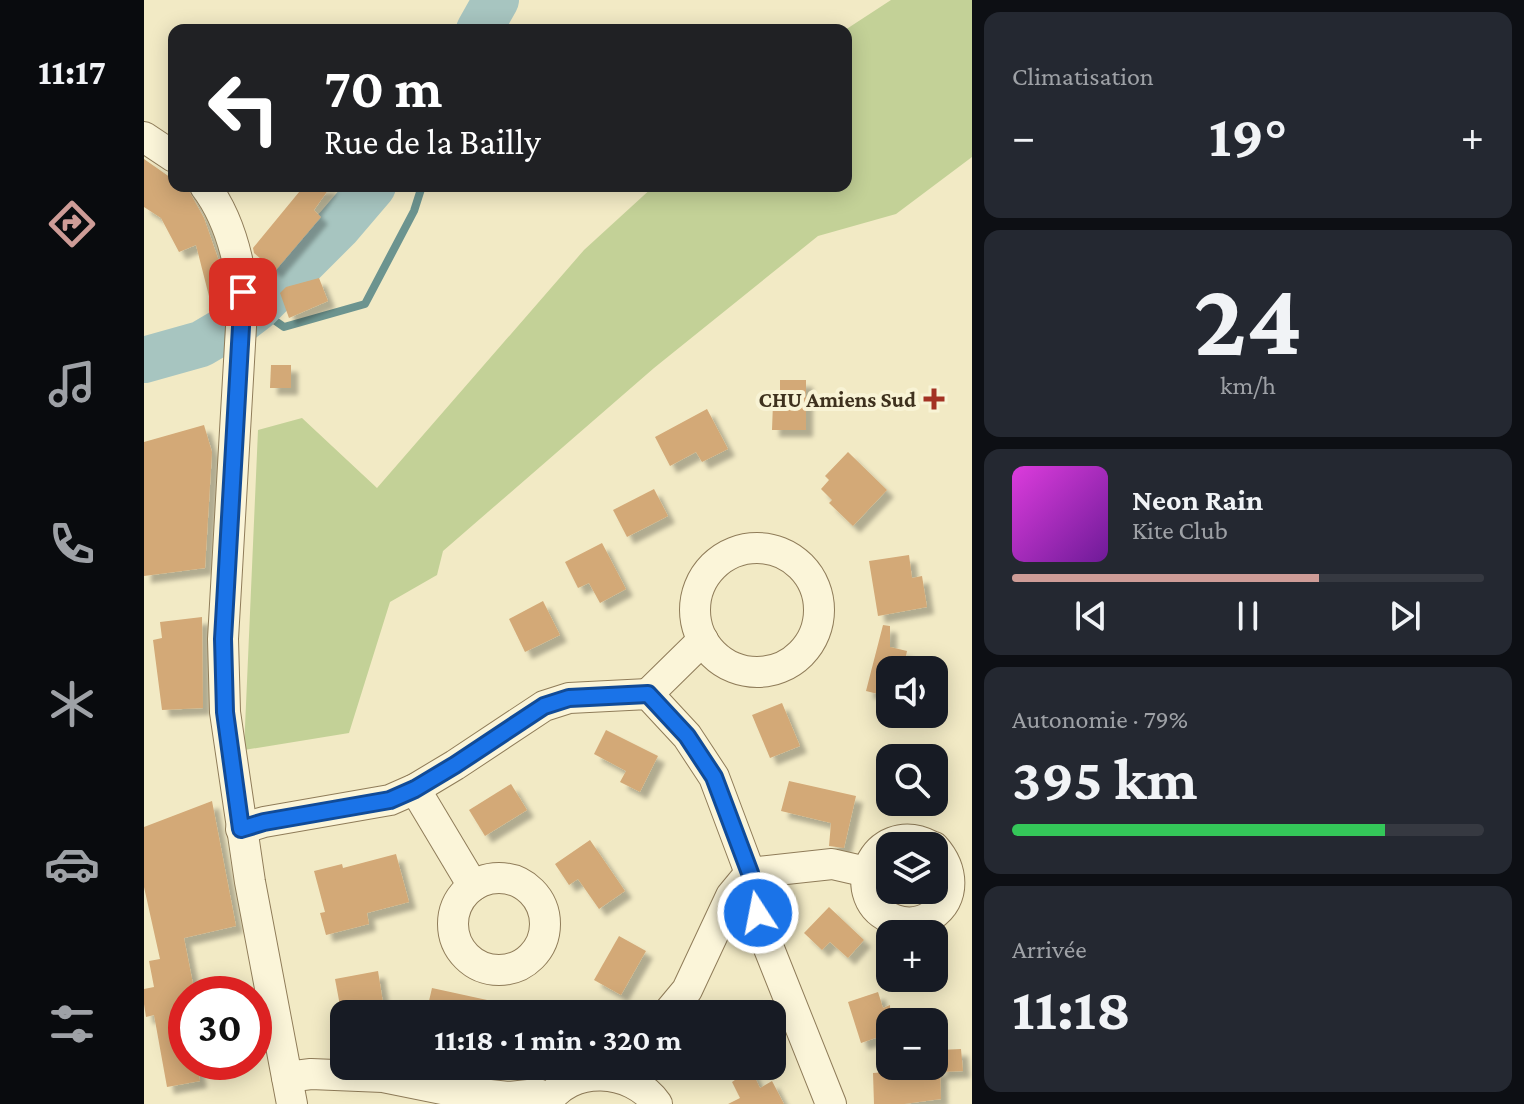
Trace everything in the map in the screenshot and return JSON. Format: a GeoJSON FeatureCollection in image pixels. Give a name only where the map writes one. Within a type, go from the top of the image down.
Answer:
{"type":"FeatureCollection","features":[{"type":"Feature","properties":{"kind":"street"},"geometry":{"type":"LineString","coordinates":[[144,137],[168,153]]}},
{"type":"Feature","properties":{"kind":"street"},"geometry":{"type":"LineString","coordinates":[[210,192],[230,234],[239,262],[243,292],[223,639],[225,712],[241,829],[289,1091],[311,1074],[383,1077],[452,1091],[509,1097],[538,1094],[547,1101],[575,1080]]}},
{"type":"Feature","properties":{"kind":"street"},"geometry":{"type":"LineString","coordinates":[[757,548],[779,552],[797,563],[811,580],[818,598],[818,617],[813,636],[802,652],[787,664],[769,671],[750,672],[715,656],[703,640],[695,620],[696,598],[703,579],[717,562],[736,551],[757,548]]}},
{"type":"Feature","properties":{"kind":"street"},"geometry":{"type":"LineString","coordinates":[[241,829],[264,822],[390,800],[415,789],[544,706],[569,698],[648,694],[703,640]]}},
{"type":"Feature","properties":{"kind":"street"},"geometry":{"type":"LineString","coordinates":[[648,694],[687,736],[714,777],[750,873],[762,931],[831,1104]]}},
{"type":"Feature","properties":{"kind":"street"},"geometry":{"type":"LineString","coordinates":[[415,789],[473,886]]}},
{"type":"Feature","properties":{"kind":"street"},"geometry":{"type":"LineString","coordinates":[[876,854],[867,872],[866,886],[878,910],[902,923],[928,918],[943,904]]}},
{"type":"Feature","properties":{"kind":"street"},"geometry":{"type":"LineString","coordinates":[[679,1000],[687,990],[731,896],[750,873],[832,864],[867,872]]}},
{"type":"Feature","properties":{"kind":"street"},"geometry":{"type":"LineString","coordinates":[[948,868],[948,894]]}},
{"type":"Feature","properties":{"kind":"street"},"geometry":{"type":"LineString","coordinates":[[629,1080],[657,1104]]}},
{"type":"Feature","properties":{"kind":"green space"},"geometry":{"type":"Polygon","coordinates":[[[891,0],[972,0],[972,157],[896,214],[818,236],[654,368],[443,551],[437,575],[390,602],[349,733],[244,750],[258,430],[302,418],[377,488],[584,250],[647,192],[852,192],[852,25],[891,0]]]}},
{"type":"Feature","properties":{"kind":"building"},"geometry":{"type":"Polygon","coordinates":[[[144,159],[168,176],[168,192],[190,192],[204,218],[221,267],[224,305],[212,308],[196,245],[179,252],[161,218],[144,207],[144,159]]]}},
{"type":"Feature","properties":{"kind":"building"},"geometry":{"type":"Polygon","coordinates":[[[299,192],[327,192],[314,210],[321,217],[275,271],[254,253],[253,248],[299,192]]]}},
{"type":"Feature","properties":{"kind":"building"},"geometry":{"type":"Polygon","coordinates":[[[319,278],[328,301],[289,318],[280,293],[286,287],[319,278]]]}},
{"type":"Feature","properties":{"kind":"building"},"geometry":{"type":"Polygon","coordinates":[[[271,365],[291,365],[291,388],[270,388],[271,365]]]}},
{"type":"Feature","properties":{"kind":"building"},"geometry":{"type":"Polygon","coordinates":[[[780,380],[806,380],[806,430],[772,430],[773,403],[780,403],[780,380]]]}},
{"type":"Feature","properties":{"kind":"building"},"geometry":{"type":"Polygon","coordinates":[[[707,409],[728,449],[702,462],[696,452],[670,466],[655,437],[707,409]]]}},
{"type":"Feature","properties":{"kind":"building"},"geometry":{"type":"Polygon","coordinates":[[[204,425],[212,452],[205,568],[144,576],[144,442],[204,425]]]}},
{"type":"Feature","properties":{"kind":"building"},"geometry":{"type":"Polygon","coordinates":[[[848,452],[887,490],[853,526],[829,503],[832,500],[821,489],[829,480],[825,476],[848,452]]]}},
{"type":"Feature","properties":{"kind":"building"},"geometry":{"type":"Polygon","coordinates":[[[654,489],[668,516],[627,537],[613,510],[654,489]]]}},
{"type":"Feature","properties":{"kind":"building"},"geometry":{"type":"Polygon","coordinates":[[[602,543],[626,589],[600,603],[589,583],[578,588],[565,562],[602,543]]]}},
{"type":"Feature","properties":{"kind":"building"},"geometry":{"type":"Polygon","coordinates":[[[909,555],[912,578],[922,576],[927,607],[878,616],[869,561],[909,555]]]}},
{"type":"Feature","properties":{"kind":"building"},"geometry":{"type":"Polygon","coordinates":[[[543,601],[560,635],[525,652],[509,619],[543,601]]]}},
{"type":"Feature","properties":{"kind":"building"},"geometry":{"type":"Polygon","coordinates":[[[202,617],[203,708],[162,710],[153,640],[162,638],[160,622],[202,617]]]}},
{"type":"Feature","properties":{"kind":"building"},"geometry":{"type":"Polygon","coordinates":[[[883,625],[890,626],[890,647],[907,651],[906,656],[876,656],[876,694],[866,691],[883,625]]]}},
{"type":"Feature","properties":{"kind":"building"},"geometry":{"type":"Polygon","coordinates":[[[782,703],[800,746],[770,758],[752,715],[782,703]]]}},
{"type":"Feature","properties":{"kind":"building"},"geometry":{"type":"Polygon","coordinates":[[[606,730],[658,756],[640,792],[620,782],[626,771],[594,754],[606,730]]]}},
{"type":"Feature","properties":{"kind":"building"},"geometry":{"type":"Polygon","coordinates":[[[789,781],[856,796],[844,848],[829,846],[831,823],[781,811],[789,781]]]}},
{"type":"Feature","properties":{"kind":"building"},"geometry":{"type":"Polygon","coordinates":[[[511,784],[527,810],[485,836],[469,810],[511,784]]]}},
{"type":"Feature","properties":{"kind":"building"},"geometry":{"type":"Polygon","coordinates":[[[212,801],[236,926],[184,938],[191,976],[168,976],[168,1080],[200,1081],[167,1087],[154,1015],[146,1017],[144,1004],[144,989],[154,987],[149,961],[160,959],[144,887],[144,827],[212,801]]]}},
{"type":"Feature","properties":{"kind":"building"},"geometry":{"type":"Polygon","coordinates":[[[590,840],[625,891],[599,909],[578,879],[569,885],[555,864],[590,840]]]}},
{"type":"Feature","properties":{"kind":"building"},"geometry":{"type":"Polygon","coordinates":[[[396,854],[409,902],[367,913],[369,924],[326,935],[320,913],[325,912],[314,871],[342,864],[343,868],[396,854]]]}},
{"type":"Feature","properties":{"kind":"building"},"geometry":{"type":"Polygon","coordinates":[[[829,907],[864,940],[848,958],[830,942],[822,950],[804,933],[829,907]]]}},
{"type":"Feature","properties":{"kind":"building"},"geometry":{"type":"Polygon","coordinates":[[[619,936],[646,951],[621,995],[594,980],[619,936]]]}},
{"type":"Feature","properties":{"kind":"building"},"geometry":{"type":"Polygon","coordinates":[[[378,971],[383,1000],[339,1000],[335,979],[378,971]]]}},
{"type":"Feature","properties":{"kind":"building"},"geometry":{"type":"Polygon","coordinates":[[[432,988],[487,1000],[429,1000],[432,988]]]}},
{"type":"Feature","properties":{"kind":"building"},"geometry":{"type":"Polygon","coordinates":[[[878,992],[883,1008],[876,1008],[876,1038],[861,1043],[848,1002],[878,992]]]}},
{"type":"Feature","properties":{"kind":"building"},"geometry":{"type":"Polygon","coordinates":[[[961,1049],[963,1071],[948,1072],[948,1050],[961,1049]]]}},
{"type":"Feature","properties":{"kind":"building"},"geometry":{"type":"Polygon","coordinates":[[[873,1073],[876,1073],[876,1080],[940,1080],[941,1099],[874,1104],[873,1073]]]}},
{"type":"Feature","properties":{"kind":"building"},"geometry":{"type":"Polygon","coordinates":[[[756,1080],[760,1088],[772,1081],[784,1104],[728,1104],[740,1098],[732,1082],[756,1080]]]}},
{"type":"Feature","properties":{"kind":"waterway"},"geometry":{"type":"LineString","coordinates":[[482,24],[496,0]]}},
{"type":"Feature","properties":{"kind":"waterway"},"geometry":{"type":"LineString","coordinates":[[144,360],[201,344],[240,321],[338,227],[368,192]]}},
{"type":"Feature","properties":{"kind":"waterway"},"geometry":{"type":"LineString","coordinates":[[257,308],[284,327],[365,304],[414,211],[420,192]]}},
{"type":"Feature","properties":{"kind":"place","name":"CHU Amiens Sud"},"geometry":{"type":"Point","coordinates":[934,399]}},
{"type":"Feature","properties":{"kind":"route"},"geometry":{"type":"LineString","coordinates":[[243,292],[223,639],[225,712],[241,829],[264,822],[390,800],[455,765],[544,706],[569,698],[648,694],[687,736],[714,777],[750,873],[758,913]]}}]}
